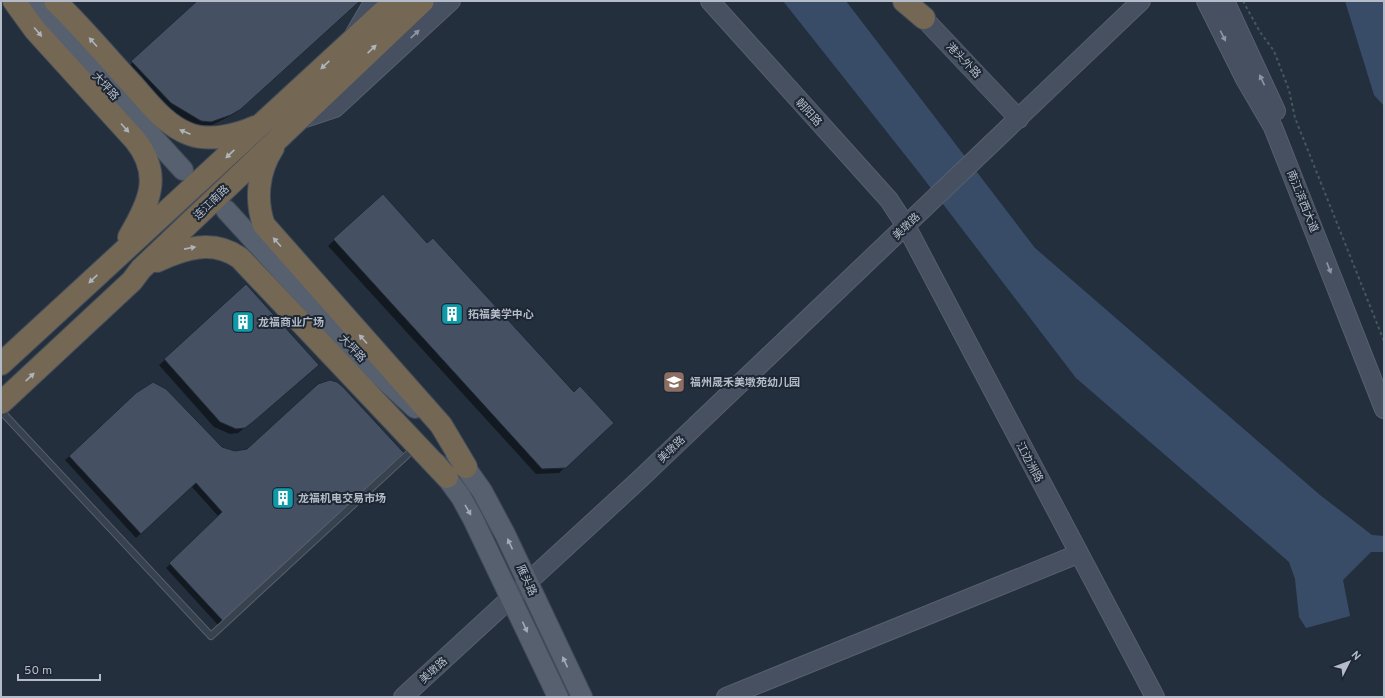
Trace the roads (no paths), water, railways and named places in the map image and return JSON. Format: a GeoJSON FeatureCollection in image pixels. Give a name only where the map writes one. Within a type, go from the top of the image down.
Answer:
{"type":"FeatureCollection","features":[{"type":"Feature","properties":{"kind":"highway"},"geometry":{"type":"LineString","coordinates":[[14,1],[35,30],[135,140],[147,159],[151,179],[150,196],[141,218],[118,256]]}},
{"type":"Feature","properties":{"kind":"highway"},"geometry":{"type":"LineString","coordinates":[[55,1],[157,112],[177,129],[191,135],[215,136],[238,133],[263,123]]}},
{"type":"Feature","properties":{"kind":"highway","name":"连江南路"},"geometry":{"type":"LineString","coordinates":[[1,364],[350,42],[388,9],[423,1]]}},
{"type":"Feature","properties":{"kind":"highway"},"geometry":{"type":"LineString","coordinates":[[904,1],[924,18]]}},
{"type":"Feature","properties":{"kind":"highway","name":"连江南路"},"geometry":{"type":"LineString","coordinates":[[1,403],[132,281],[141,269],[288,129],[388,9]]}},
{"type":"Feature","properties":{"kind":"highway"},"geometry":{"type":"LineString","coordinates":[[288,129],[270,152],[261,175],[258,198],[259,212],[264,225],[441,425],[466,467]]}},
{"type":"Feature","properties":{"kind":"highway"},"geometry":{"type":"LineString","coordinates":[[141,269],[176,252],[192,248],[220,249],[234,255],[246,264],[447,477]]}},
{"type":"Feature","properties":{"kind":"main road","name":"大坪路"},"geometry":{"type":"LineString","coordinates":[[29,1],[185,168],[37,1]]}},
{"type":"Feature","properties":{"kind":"main road","name":"大坪路"},"geometry":{"type":"LineString","coordinates":[[447,477],[363,368],[224,211],[367,364],[412,405],[466,467]]}},
{"type":"Feature","properties":{"kind":"main road","name":"雁头路"},"geometry":{"type":"LineString","coordinates":[[466,467],[494,512],[582,697]]}},
{"type":"Feature","properties":{"kind":"main road","name":"雁头路"},"geometry":{"type":"LineString","coordinates":[[447,477],[473,519],[558,697]]}},
{"type":"Feature","properties":{"kind":"street"},"geometry":{"type":"LineString","coordinates":[[288,129],[335,108],[451,1]]}},
{"type":"Feature","properties":{"kind":"street","name":"朝阳路"},"geometry":{"type":"LineString","coordinates":[[710,1],[889,200],[906,226]]}},
{"type":"Feature","properties":{"kind":"street","name":"港头外路"},"geometry":{"type":"LineString","coordinates":[[908,1],[1019,119]]}},
{"type":"Feature","properties":{"kind":"street"},"geometry":{"type":"LineString","coordinates":[[1019,119],[1141,1]]}},
{"type":"Feature","properties":{"kind":"street","name":"南江滨西大道"},"geometry":{"type":"LineString","coordinates":[[1206,1],[1276,134],[1384,409]]}},
{"type":"Feature","properties":{"kind":"street","name":"南江滨西大道"},"geometry":{"type":"LineString","coordinates":[[1225,1],[1308,182],[1384,375]]}},
{"type":"Feature","properties":{"kind":"street","name":"美墩路"},"geometry":{"type":"LineString","coordinates":[[403,697],[528,583],[1019,119]]}},
{"type":"Feature","properties":{"kind":"street","name":"江边洲路"},"geometry":{"type":"LineString","coordinates":[[906,226],[1154,697]]}},
{"type":"Feature","properties":{"kind":"street"},"geometry":{"type":"LineString","coordinates":[[726,697],[1078,554]]}},
{"type":"Feature","properties":{"kind":"lane"},"geometry":{"type":"LineString","coordinates":[[1,411],[211,636],[407,455]]}},
{"type":"Feature","properties":{"kind":"water"},"geometry":{"type":"Polygon","coordinates":[[[783,1],[846,1],[1035,248],[1320,495],[1372,535],[1384,536],[1384,552],[1371,552],[1343,580],[1350,616],[1306,628],[1299,617],[1295,579],[1289,562],[1076,378],[917,170],[783,1]]]}},
{"type":"Feature","properties":{"kind":"water"},"geometry":{"type":"Polygon","coordinates":[[[1345,1],[1384,1],[1384,106],[1374,95],[1345,1]]]}},
{"type":"Feature","properties":{"kind":"place","name":"拓福美学中心"},"geometry":{"type":"Point","coordinates":[452,314]}},
{"type":"Feature","properties":{"kind":"place","name":"龙福商业广场"},"geometry":{"type":"Point","coordinates":[243,322]}},
{"type":"Feature","properties":{"kind":"place","name":"福州晟禾美墩苑幼儿园"},"geometry":{"type":"Point","coordinates":[674,382]}},
{"type":"Feature","properties":{"kind":"place","name":"龙福机电交易市场"},"geometry":{"type":"Point","coordinates":[283,498]}}]}
